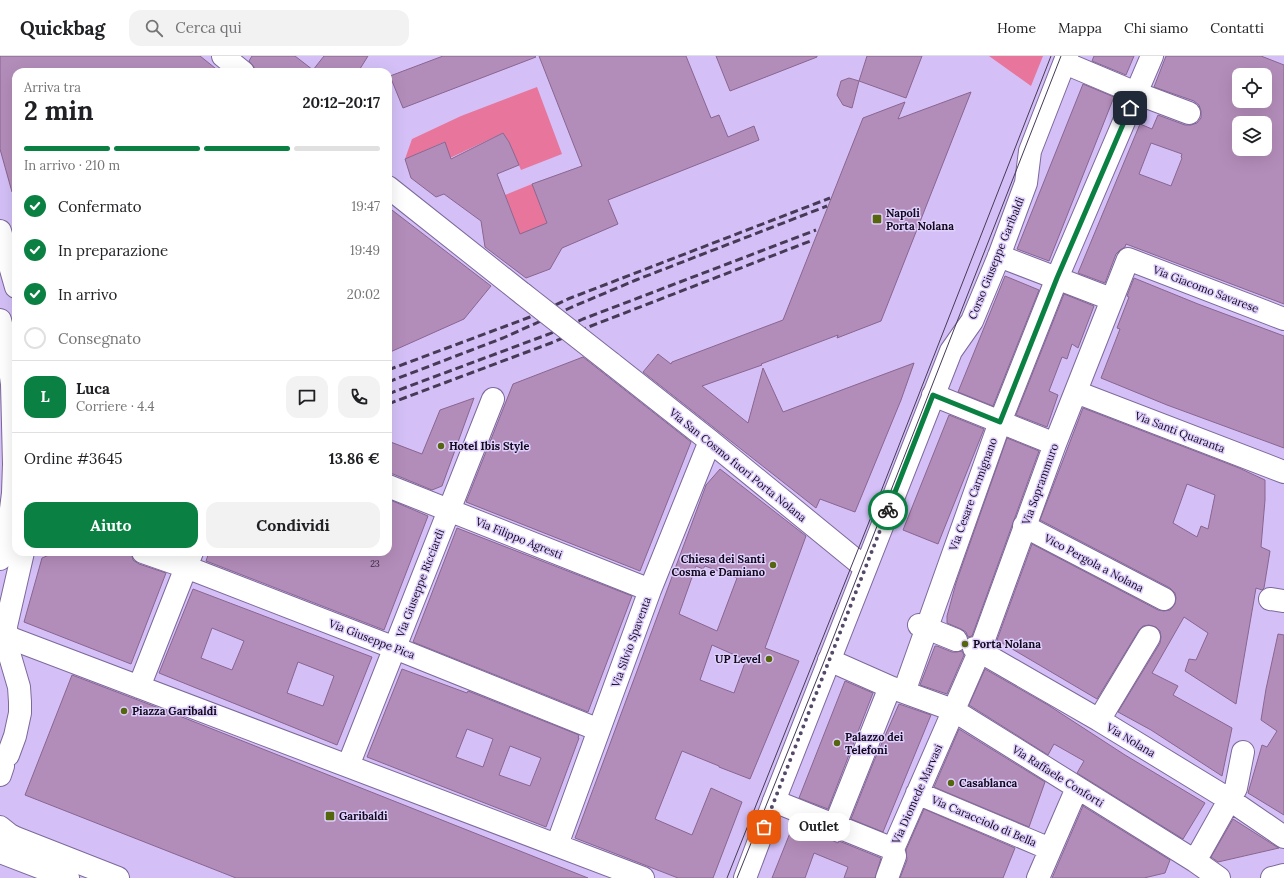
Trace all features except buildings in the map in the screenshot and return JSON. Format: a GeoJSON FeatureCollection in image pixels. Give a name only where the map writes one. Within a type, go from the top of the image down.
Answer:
{"type":"FeatureCollection","features":[{"type":"Feature","properties":{"kind":"street","name":"Via Cesare Carmignano"},"geometry":{"type":"LineString","coordinates":[[835,825],[897,689],[923,626],[955,546],[1000,422],[1057,278],[1152,56]]}},
{"type":"Feature","properties":{"kind":"street"},"geometry":{"type":"LineString","coordinates":[[1066,59],[1136,93],[1189,113]]}},
{"type":"Feature","properties":{"kind":"street","name":"Corso Giuseppe Garibaldi"},"geometry":{"type":"LineString","coordinates":[[829,660],[951,351],[972,321],[999,256],[1026,183],[1030,150],[1066,59]]}},
{"type":"Feature","properties":{"kind":"street","name":"Via San Cosmo fuori Porta Nolana"},"geometry":{"type":"LineString","coordinates":[[392,190],[710,441],[858,562],[866,566]]}},
{"type":"Feature","properties":{"kind":"street"},"geometry":{"type":"LineString","coordinates":[[0,231],[12,273]]}},
{"type":"Feature","properties":{"kind":"street"},"geometry":{"type":"LineString","coordinates":[[999,256],[1111,299]]}},
{"type":"Feature","properties":{"kind":"street","name":"Via Soprammuro"},"geometry":{"type":"LineString","coordinates":[[953,710],[970,646],[1024,526],[1111,299],[1128,259]]}},
{"type":"Feature","properties":{"kind":"street","name":"Via Giacomo Savarese"},"geometry":{"type":"LineString","coordinates":[[1128,259],[1284,319]]}},
{"type":"Feature","properties":{"kind":"street"},"geometry":{"type":"LineString","coordinates":[[0,320],[8,348],[12,384]]}},
{"type":"Feature","properties":{"kind":"street","name":"Via Santi Quaranta"},"geometry":{"type":"LineString","coordinates":[[1076,392],[1284,472]]}},
{"type":"Feature","properties":{"kind":"street"},"geometry":{"type":"LineString","coordinates":[[933,395],[1055,444]]}},
{"type":"Feature","properties":{"kind":"street","name":"Via Giuseppe Ricciardi"},"geometry":{"type":"LineString","coordinates":[[348,766],[493,399]]}},
{"type":"Feature","properties":{"kind":"street","name":"Via Silvio Spaventa"},"geometry":{"type":"LineString","coordinates":[[557,845],[650,590],[710,441]]}},
{"type":"Feature","properties":{"kind":"street","name":"Via Filippo Agresti"},"geometry":{"type":"LineString","coordinates":[[392,488],[650,590]]}},
{"type":"Feature","properties":{"kind":"street"},"geometry":{"type":"LineString","coordinates":[[0,559],[9,525],[12,501]]}},
{"type":"Feature","properties":{"kind":"street","name":"Vico Pergola a Nolana"},"geometry":{"type":"LineString","coordinates":[[1024,526],[1164,599]]}},
{"type":"Feature","properties":{"kind":"street"},"geometry":{"type":"LineString","coordinates":[[4,766],[15,736],[20,713],[19,687],[7,646],[6,627],[22,556]]}},
{"type":"Feature","properties":{"kind":"street","name":"Via Giuseppe Pica"},"geometry":{"type":"LineString","coordinates":[[166,556],[189,560],[395,648],[599,730]]}},
{"type":"Feature","properties":{"kind":"street"},"geometry":{"type":"LineString","coordinates":[[139,687],[189,560]]}},
{"type":"Feature","properties":{"kind":"street","name":"Via Nolana"},"geometry":{"type":"LineString","coordinates":[[923,626],[970,646],[1099,720],[1230,800],[1284,837]]}},
{"type":"Feature","properties":{"kind":"street"},"geometry":{"type":"LineString","coordinates":[[6,627],[139,687],[643,878]]}},
{"type":"Feature","properties":{"kind":"street"},"geometry":{"type":"LineString","coordinates":[[1099,720],[1149,637]]}},
{"type":"Feature","properties":{"kind":"street"},"geometry":{"type":"LineString","coordinates":[[745,878],[829,660]]}},
{"type":"Feature","properties":{"kind":"street","name":"Via Raffaele Conforti"},"geometry":{"type":"LineString","coordinates":[[829,660],[897,689],[953,710],[1195,861],[1219,878]]}},
{"type":"Feature","properties":{"kind":"street","name":"Via Diomede Marvasi"},"geometry":{"type":"LineString","coordinates":[[887,878],[895,856],[892,849],[953,710]]}},
{"type":"Feature","properties":{"kind":"street"},"geometry":{"type":"LineString","coordinates":[[1195,861],[1236,788],[1243,752]]}},
{"type":"Feature","properties":{"kind":"street"},"geometry":{"type":"LineString","coordinates":[[1038,878],[1077,788]]}},
{"type":"Feature","properties":{"kind":"street","name":"Via Caracciolo di Bella"},"geometry":{"type":"LineString","coordinates":[[917,793],[1050,849]]}},
{"type":"Feature","properties":{"kind":"street"},"geometry":{"type":"LineString","coordinates":[[774,801],[892,849]]}},
{"type":"Feature","properties":{"kind":"street"},"geometry":{"type":"LineString","coordinates":[[0,827],[16,838],[118,878]]}},
{"type":"Feature","properties":{"kind":"street"},"geometry":{"type":"LineString","coordinates":[[0,852],[68,878]]}},
{"type":"Feature","properties":{"kind":"street"},"geometry":{"type":"LineString","coordinates":[[1272,878],[1284,875]]}},
{"type":"Feature","properties":{"kind":"shaded area"},"geometry":{"type":"Polygon","coordinates":[[[989,56],[1043,56],[1031,86],[989,56]]]}},
{"type":"Feature","properties":{"kind":"shaded area"},"geometry":{"type":"Polygon","coordinates":[[[537,87],[562,154],[521,170],[509,142],[503,133],[450,158],[444,142],[405,159],[412,139],[461,116],[537,87]]]}},
{"type":"Feature","properties":{"kind":"shaded area"},"geometry":{"type":"Polygon","coordinates":[[[532,184],[547,223],[520,234],[505,195],[532,184]]]}},
{"type":"Feature","properties":{"kind":"tram line"},"geometry":{"type":"LineString","coordinates":[[727,878],[871,517],[1051,56]]}},
{"type":"Feature","properties":{"kind":"tram line"},"geometry":{"type":"LineString","coordinates":[[737,878],[825,659],[1061,56]]}},
{"type":"Feature","properties":{"kind":"railway"},"geometry":{"type":"LineString","coordinates":[[392,369],[530,317],[568,299],[830,198]]}},
{"type":"Feature","properties":{"kind":"railway"},"geometry":{"type":"LineString","coordinates":[[392,380],[503,338],[636,280],[827,206]]}},
{"type":"Feature","properties":{"kind":"railway"},"geometry":{"type":"LineString","coordinates":[[392,393],[549,334],[583,319],[816,230]]}},
{"type":"Feature","properties":{"kind":"railway"},"geometry":{"type":"LineString","coordinates":[[392,403],[551,343],[813,240]]}},
{"type":"Feature","properties":{"kind":"way so far"},"geometry":{"type":"LineString","coordinates":[[764,827],[888,510]]}},
{"type":"Feature","properties":{"kind":"place","name":"Napoli Porta Nolana"},"geometry":{"type":"Point","coordinates":[877,219]}},
{"type":"Feature","properties":{"kind":"place","name":"Hotel Ibis Style"},"geometry":{"type":"Point","coordinates":[441,446]}},
{"type":"Feature","properties":{"kind":"place","name":"Chiesa dei Santi Cosma e Damiano"},"geometry":{"type":"Point","coordinates":[773,565]}},
{"type":"Feature","properties":{"kind":"place","name":"Porta Nolana"},"geometry":{"type":"Point","coordinates":[965,644]}},
{"type":"Feature","properties":{"kind":"place","name":"UP Level"},"geometry":{"type":"Point","coordinates":[769,659]}},
{"type":"Feature","properties":{"kind":"place","name":"Piazza Garibaldi"},"geometry":{"type":"Point","coordinates":[124,711]}},
{"type":"Feature","properties":{"kind":"place","name":"Palazzo dei Telefoni"},"geometry":{"type":"Point","coordinates":[837,743]}},
{"type":"Feature","properties":{"kind":"place","name":"Casablanca"},"geometry":{"type":"Point","coordinates":[951,783]}},
{"type":"Feature","properties":{"kind":"place","name":"Garibaldi"},"geometry":{"type":"Point","coordinates":[330,816]}},
{"type":"Feature","properties":{"kind":"place","name":"Outlet"},"geometry":{"type":"Point","coordinates":[764,827]}},
{"type":"Feature","properties":{"kind":"route"},"geometry":{"type":"LineString","coordinates":[[888,510],[933,395],[1000,422],[1057,278],[1130,108]]}}]}
